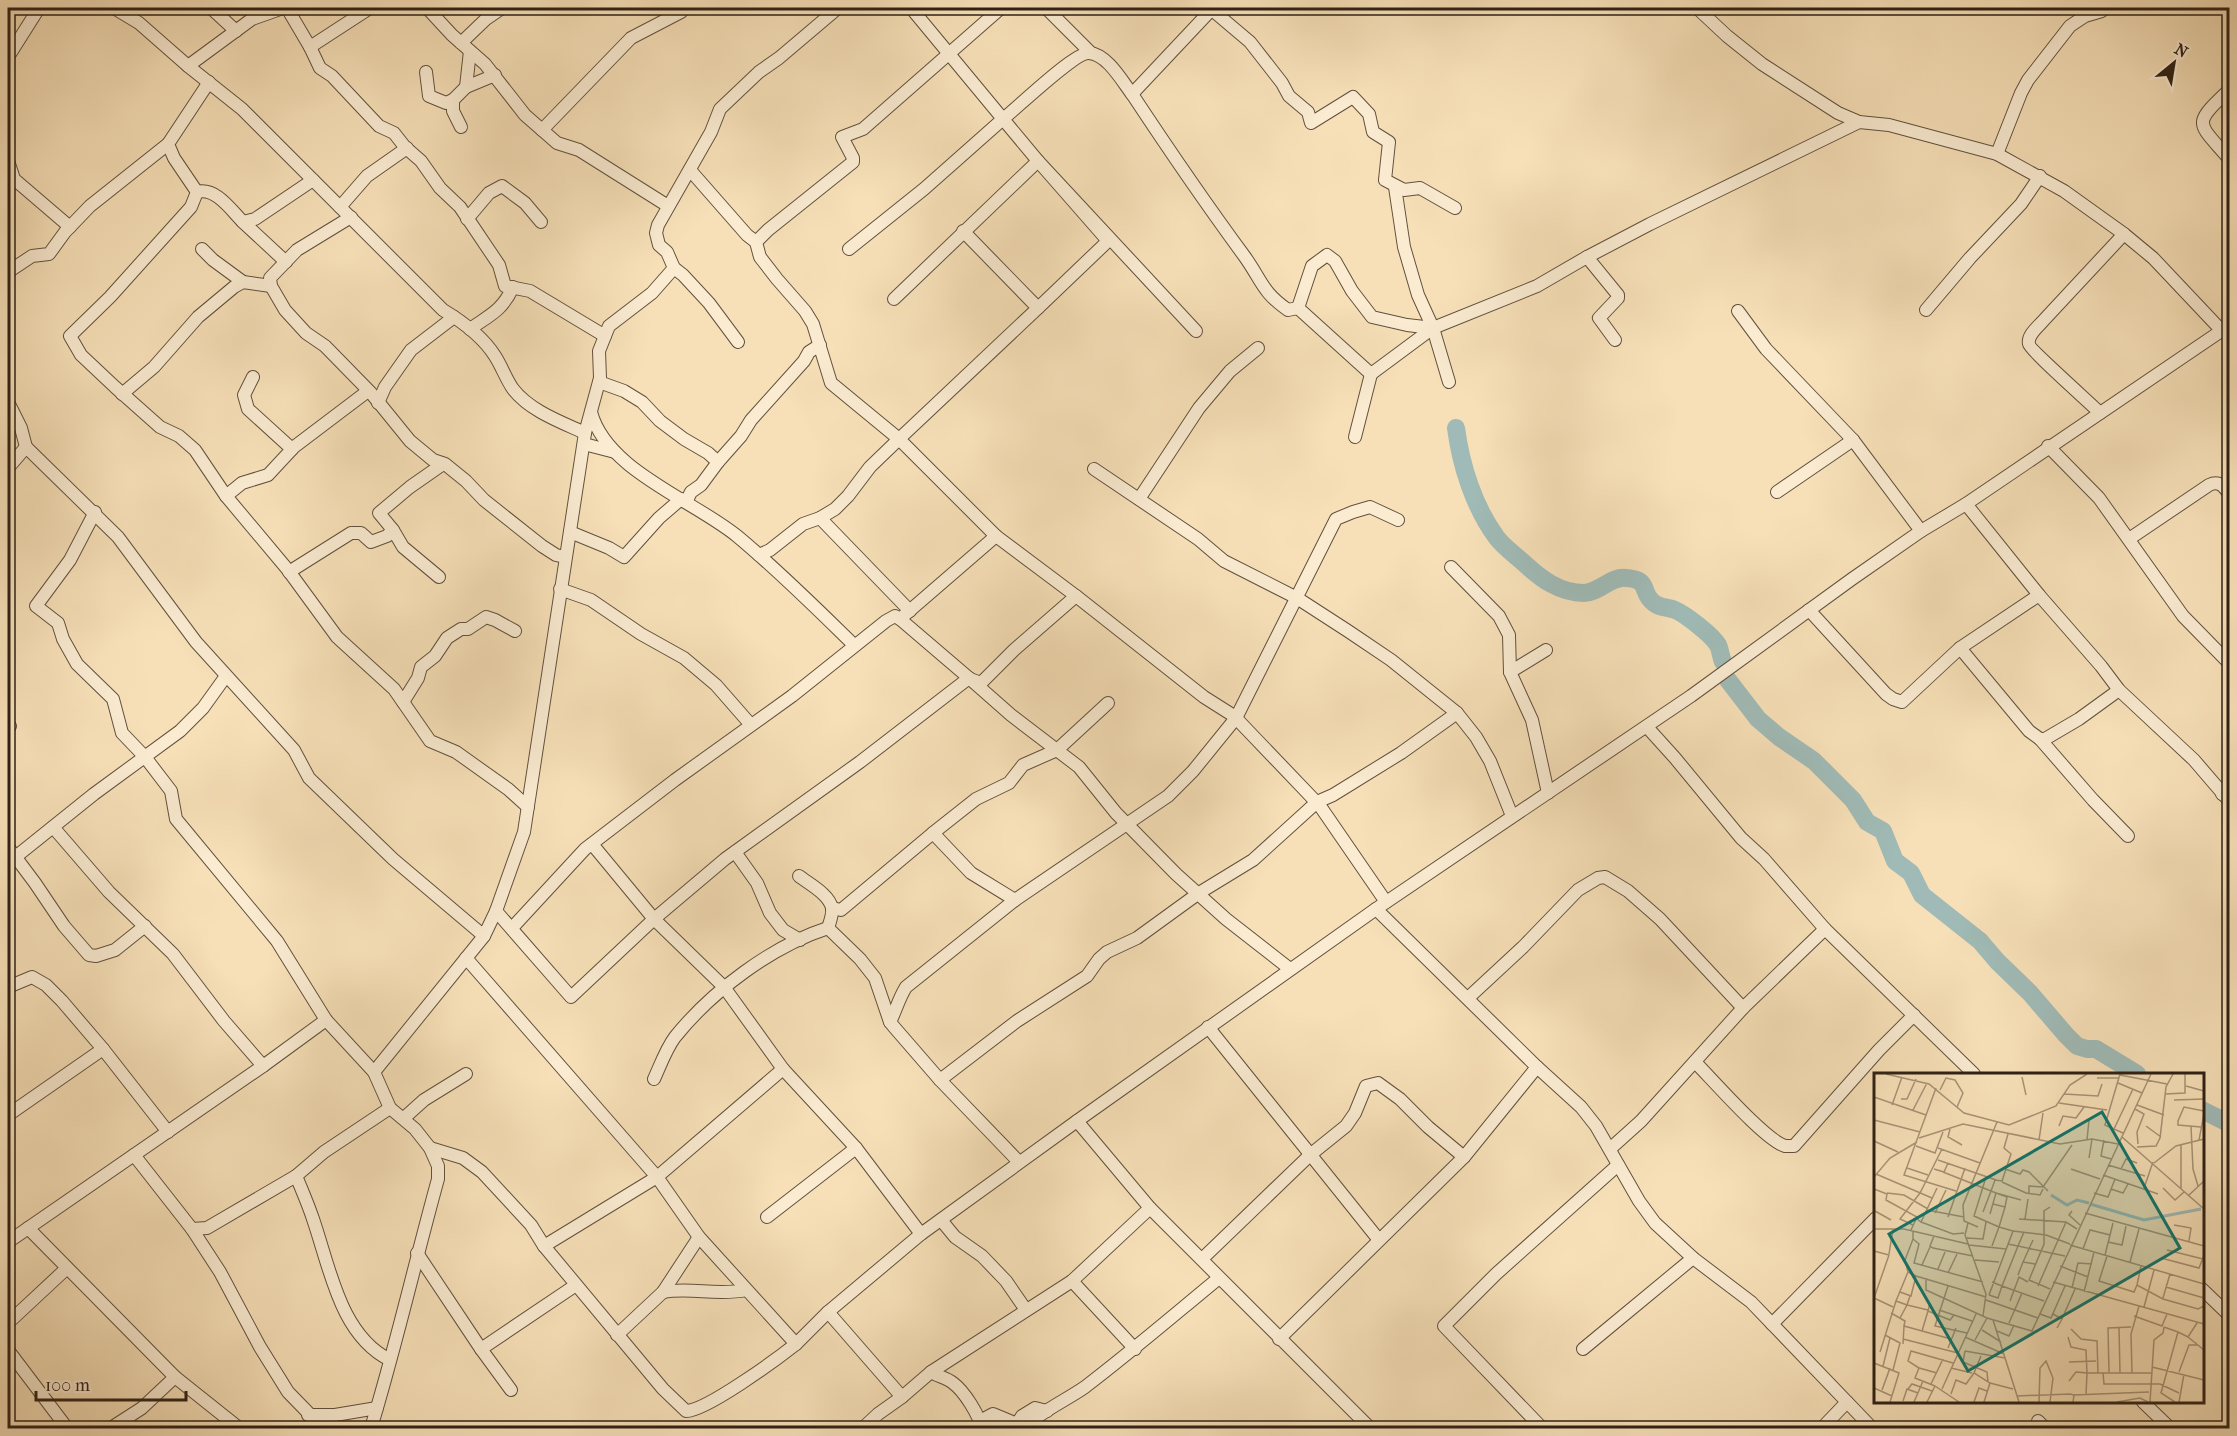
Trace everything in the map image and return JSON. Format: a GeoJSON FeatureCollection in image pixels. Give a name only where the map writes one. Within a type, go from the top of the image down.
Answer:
{"type":"FeatureCollection","features":[{"type":"Feature","properties":{"kind":"street"},"geometry":{"type":"LineString","coordinates":[[8,57],[39,8]]}},
{"type":"Feature","properties":{"kind":"street"},"geometry":{"type":"LineString","coordinates":[[114,8],[139,23],[242,109],[443,310],[488,345],[513,389],[524,399],[584,438],[615,452]]}},
{"type":"Feature","properties":{"kind":"street"},"geometry":{"type":"LineString","coordinates":[[211,8],[236,31]]}},
{"type":"Feature","properties":{"kind":"street"},"geometry":{"type":"LineString","coordinates":[[188,66],[252,19],[285,8],[310,47],[320,68],[332,76],[379,126],[394,133],[421,161],[440,188],[460,207],[499,265],[505,286],[530,291],[605,336]]}},
{"type":"Feature","properties":{"kind":"street"},"geometry":{"type":"LineString","coordinates":[[310,47],[370,8]]}},
{"type":"Feature","properties":{"kind":"street"},"geometry":{"type":"LineString","coordinates":[[427,8],[485,64],[525,115],[557,143],[579,150],[668,206]]}},
{"type":"Feature","properties":{"kind":"street"},"geometry":{"type":"LineString","coordinates":[[466,87],[465,47],[486,19],[502,8]]}},
{"type":"Feature","properties":{"kind":"street"},"geometry":{"type":"LineString","coordinates":[[542,130],[631,38],[685,8]]}},
{"type":"Feature","properties":{"kind":"street"},"geometry":{"type":"LineString","coordinates":[[738,342],[708,303],[674,268],[667,252],[659,244],[656,233],[668,206],[711,132],[720,109],[759,72],[838,8]]}},
{"type":"Feature","properties":{"kind":"street"},"geometry":{"type":"LineString","coordinates":[[759,555],[770,550],[802,525],[835,509],[870,467],[1108,241],[910,8]]}},
{"type":"Feature","properties":{"kind":"street"},"geometry":{"type":"LineString","coordinates":[[756,242],[853,162],[842,137],[863,129],[1001,8]]}},
{"type":"Feature","properties":{"kind":"street"},"geometry":{"type":"LineString","coordinates":[[1046,8],[1090,53],[1107,62],[1132,94],[1206,206],[1252,266],[1268,295],[1288,310],[1298,308]]}},
{"type":"Feature","properties":{"kind":"street"},"geometry":{"type":"LineString","coordinates":[[1132,94],[1212,8],[1251,42],[1289,96],[1308,112],[1311,123],[1353,97],[1370,114],[1372,132],[1389,142],[1385,180],[1404,190],[1420,188],[1455,208]]}},
{"type":"Feature","properties":{"kind":"street"},"geometry":{"type":"LineString","coordinates":[[430,1148],[463,1158],[482,1172],[531,1225],[544,1246],[663,1389],[686,1411],[694,1411],[762,1370],[796,1344],[828,1312],[921,1234],[1290,969],[1512,816],[1647,727],[1921,531],[1966,504],[2048,446],[2226,328],[2124,234],[2064,191],[1997,154],[1888,125],[1859,122],[1826,106],[1762,64],[1697,8]]}},
{"type":"Feature","properties":{"kind":"street"},"geometry":{"type":"LineString","coordinates":[[1997,154],[2028,80],[2070,26],[2085,16],[2102,11]]}},
{"type":"Feature","properties":{"kind":"street"},"geometry":{"type":"LineString","coordinates":[[849,249],[924,189],[1079,55],[1090,53]]}},
{"type":"Feature","properties":{"kind":"street"},"geometry":{"type":"LineString","coordinates":[[426,72],[429,96],[446,103],[453,100],[466,87],[495,75]]}},
{"type":"Feature","properties":{"kind":"street"},"geometry":{"type":"LineString","coordinates":[[8,272],[32,256],[49,254],[90,206],[168,144],[209,82]]}},
{"type":"Feature","properties":{"kind":"street"},"geometry":{"type":"LineString","coordinates":[[2229,89],[2206,112],[2202,126],[2229,160]]}},
{"type":"Feature","properties":{"kind":"street"},"geometry":{"type":"LineString","coordinates":[[453,100],[453,111],[460,127]]}},
{"type":"Feature","properties":{"kind":"street"},"geometry":{"type":"LineString","coordinates":[[1355,437],[1371,374],[1433,328],[1537,286],[1587,257],[1859,122]]}},
{"type":"Feature","properties":{"kind":"street"},"geometry":{"type":"LineString","coordinates":[[168,144],[174,158],[197,192]]}},
{"type":"Feature","properties":{"kind":"street"},"geometry":{"type":"LineString","coordinates":[[340,207],[367,176],[407,148]]}},
{"type":"Feature","properties":{"kind":"street"},"geometry":{"type":"LineString","coordinates":[[8,161],[14,179],[70,227]]}},
{"type":"Feature","properties":{"kind":"street"},"geometry":{"type":"LineString","coordinates":[[894,299],[1038,161]]}},
{"type":"Feature","properties":{"kind":"street"},"geometry":{"type":"LineString","coordinates":[[1038,161],[1196,331]]}},
{"type":"Feature","properties":{"kind":"street"},"geometry":{"type":"LineString","coordinates":[[690,170],[747,235],[756,242],[760,256],[805,310],[813,324],[831,383],[899,439],[996,536],[1204,697],[1223,707],[1236,718],[1317,802],[1381,905],[1468,998],[1581,1107],[1611,1148],[1618,1166],[1655,1223],[1693,1258],[1752,1302],[1872,1428]]}},
{"type":"Feature","properties":{"kind":"street"},"geometry":{"type":"LineString","coordinates":[[1926,310],[1970,258],[2021,204],[2040,177]]}},
{"type":"Feature","properties":{"kind":"street"},"geometry":{"type":"LineString","coordinates":[[243,222],[255,219],[313,180]]}},
{"type":"Feature","properties":{"kind":"street"},"geometry":{"type":"LineString","coordinates":[[467,219],[489,193],[502,186],[525,203],[541,222]]}},
{"type":"Feature","properties":{"kind":"street"},"geometry":{"type":"LineString","coordinates":[[1395,187],[1404,247],[1418,295],[1433,328],[1449,382]]}},
{"type":"Feature","properties":{"kind":"street"},"geometry":{"type":"LineString","coordinates":[[197,192],[210,192],[221,200],[286,262]]}},
{"type":"Feature","properties":{"kind":"street"},"geometry":{"type":"LineString","coordinates":[[197,192],[190,207],[110,297],[70,336],[81,355],[123,394],[160,427],[179,436],[195,450],[226,496],[289,572],[337,637],[394,689],[430,741],[456,752],[508,789],[528,807]]}},
{"type":"Feature","properties":{"kind":"street"},"geometry":{"type":"LineString","coordinates":[[351,217],[297,250],[270,278],[271,286],[285,310],[306,333],[325,346],[368,391],[410,441],[433,460],[443,464],[466,481],[484,500],[542,546],[556,555],[565,557]]}},
{"type":"Feature","properties":{"kind":"street"},"geometry":{"type":"LineString","coordinates":[[963,231],[1038,308]]}},
{"type":"Feature","properties":{"kind":"street"},"geometry":{"type":"LineString","coordinates":[[2100,413],[2039,357],[2030,347],[2029,342],[2030,336],[2043,321],[2124,234]]}},
{"type":"Feature","properties":{"kind":"street"},"geometry":{"type":"LineString","coordinates":[[202,249],[243,282],[271,286]]}},
{"type":"Feature","properties":{"kind":"street"},"geometry":{"type":"LineString","coordinates":[[1298,308],[1312,266],[1327,255],[1335,261],[1352,291],[1372,317],[1433,328]]}},
{"type":"Feature","properties":{"kind":"street"},"geometry":{"type":"LineString","coordinates":[[1587,257],[1618,295],[1618,298],[1599,318],[1615,340]]}},
{"type":"Feature","properties":{"kind":"street"},"geometry":{"type":"LineString","coordinates":[[374,1072],[484,936],[496,911],[524,832],[584,438],[599,382],[599,351],[609,326],[652,293],[674,268]]}},
{"type":"Feature","properties":{"kind":"street"},"geometry":{"type":"LineString","coordinates":[[123,394],[154,367],[198,317],[243,282]]}},
{"type":"Feature","properties":{"kind":"street"},"geometry":{"type":"LineString","coordinates":[[470,329],[489,318],[506,302],[513,287]]}},
{"type":"Feature","properties":{"kind":"street"},"geometry":{"type":"LineString","coordinates":[[1298,308],[1371,374]]}},
{"type":"Feature","properties":{"kind":"street"},"geometry":{"type":"LineString","coordinates":[[1738,311],[1766,349],[1853,440],[1921,531]]}},
{"type":"Feature","properties":{"kind":"street"},"geometry":{"type":"LineString","coordinates":[[378,403],[385,387],[411,350],[454,317]]}},
{"type":"Feature","properties":{"kind":"street"},"geometry":{"type":"LineString","coordinates":[[570,532],[609,548],[624,557],[659,518],[701,485],[741,436],[751,420],[804,361],[809,352],[820,345]]}},
{"type":"Feature","properties":{"kind":"street"},"geometry":{"type":"LineString","coordinates":[[1139,499],[1199,408],[1230,371],[1258,348]]}},
{"type":"Feature","properties":{"kind":"street"},"geometry":{"type":"LineString","coordinates":[[253,377],[244,395],[248,409],[292,449]]}},
{"type":"Feature","properties":{"kind":"street"},"geometry":{"type":"LineString","coordinates":[[599,382],[624,391],[642,402],[660,421],[718,462]]}},
{"type":"Feature","properties":{"kind":"street"},"geometry":{"type":"LineString","coordinates":[[226,496],[242,483],[268,475],[309,434],[326,424],[368,391]]}},
{"type":"Feature","properties":{"kind":"street"},"geometry":{"type":"LineString","coordinates":[[8,402],[21,428],[26,447],[118,537],[196,642],[294,750],[309,778],[393,859],[484,936]]}},
{"type":"Feature","properties":{"kind":"street"},"geometry":{"type":"LineString","coordinates":[[591,412],[595,426],[615,452],[642,475],[720,524],[759,555],[854,645]]}},
{"type":"Feature","properties":{"kind":"street"},"geometry":{"type":"LineString","coordinates":[[1777,492],[1853,440]]}},
{"type":"Feature","properties":{"kind":"street"},"geometry":{"type":"LineString","coordinates":[[2048,446],[2099,498],[2183,616],[2229,664]]}},
{"type":"Feature","properties":{"kind":"street"},"geometry":{"type":"LineString","coordinates":[[8,468],[26,447]]}},
{"type":"Feature","properties":{"kind":"street"},"geometry":{"type":"LineString","coordinates":[[439,577],[403,547],[379,513],[410,486],[443,464]]}},
{"type":"Feature","properties":{"kind":"street"},"geometry":{"type":"LineString","coordinates":[[1095,469],[1198,539],[1224,561],[1297,598],[1391,660],[1456,713],[1476,737],[1490,761],[1512,816]]}},
{"type":"Feature","properties":{"kind":"street"},"geometry":{"type":"LineString","coordinates":[[2129,539],[2209,484],[2218,483],[2229,495]]}},
{"type":"Feature","properties":{"kind":"street"},"geometry":{"type":"LineString","coordinates":[[1966,504],[2119,690],[2227,793]]}},
{"type":"Feature","properties":{"kind":"street"},"geometry":{"type":"LineString","coordinates":[[890,1022],[906,987],[1015,900],[1126,822],[1168,796],[1183,783],[1236,718],[1336,519],[1370,507],[1398,520]]}},
{"type":"Feature","properties":{"kind":"street"},"geometry":{"type":"LineString","coordinates":[[95,512],[70,560],[36,606],[58,622],[63,639],[77,664],[113,699],[122,733],[145,757],[171,791],[176,819],[276,941],[326,1020],[374,1072],[390,1108],[415,1129],[430,1148],[438,1166],[438,1179],[417,1253],[403,1317],[371,1428]]}},
{"type":"Feature","properties":{"kind":"street"},"geometry":{"type":"LineString","coordinates":[[820,518],[910,611]]}},
{"type":"Feature","properties":{"kind":"street"},"geometry":{"type":"LineString","coordinates":[[289,572],[351,534],[361,532],[371,542],[387,536],[393,530]]}},
{"type":"Feature","properties":{"kind":"street"},"geometry":{"type":"LineString","coordinates":[[900,619],[996,536]]}},
{"type":"Feature","properties":{"kind":"street"},"geometry":{"type":"LineString","coordinates":[[1451,567],[1499,616],[1509,635],[1510,672],[1532,720],[1548,793]]}},
{"type":"Feature","properties":{"kind":"street"},"geometry":{"type":"LineString","coordinates":[[560,589],[591,600],[641,634],[684,658],[716,685],[751,725]]}},
{"type":"Feature","properties":{"kind":"street"},"geometry":{"type":"LineString","coordinates":[[1809,609],[1893,699],[1902,702],[1960,648],[2039,595]]}},
{"type":"Feature","properties":{"kind":"street"},"geometry":{"type":"LineString","coordinates":[[969,678],[981,683],[1014,650],[1076,596]]}},
{"type":"Feature","properties":{"kind":"street"},"geometry":{"type":"LineString","coordinates":[[512,928],[592,844],[792,696],[854,645],[895,616],[1011,715],[1079,767],[1102,797],[1176,874],[1226,919],[1290,969]]}},
{"type":"Feature","properties":{"kind":"street"},"geometry":{"type":"LineString","coordinates":[[403,702],[418,678],[421,667],[435,656],[447,638],[461,629],[468,628],[486,617],[515,631]]}},
{"type":"Feature","properties":{"kind":"street"},"geometry":{"type":"LineString","coordinates":[[1960,648],[2029,731],[2040,739],[2128,836]]}},
{"type":"Feature","properties":{"kind":"street"},"geometry":{"type":"LineString","coordinates":[[1510,672],[1546,650]]}},
{"type":"Feature","properties":{"kind":"street"},"geometry":{"type":"LineString","coordinates":[[12,860],[180,731],[203,708],[226,676]]}},
{"type":"Feature","properties":{"kind":"street"},"geometry":{"type":"LineString","coordinates":[[496,911],[571,997],[654,919],[735,852],[860,762],[969,678]]}},
{"type":"Feature","properties":{"kind":"street"},"geometry":{"type":"LineString","coordinates":[[2040,739],[2045,739],[2078,720],[2119,690]]}},
{"type":"Feature","properties":{"kind":"street"},"geometry":{"type":"LineString","coordinates":[[799,876],[820,892],[832,908],[841,910],[976,799],[1009,783],[1023,765],[1057,750],[1108,703]]}},
{"type":"Feature","properties":{"kind":"street"},"geometry":{"type":"LineString","coordinates":[[940,1080],[1017,1021],[1087,976],[1107,952],[1137,938],[1199,893],[1253,860],[1317,802],[1333,795],[1401,753],[1456,713]]}},
{"type":"Feature","properties":{"kind":"street"},"geometry":{"type":"LineString","coordinates":[[1647,727],[1741,838],[1764,860],[1825,929],[1973,1073]]}},
{"type":"Feature","properties":{"kind":"street"},"geometry":{"type":"LineString","coordinates":[[53,827],[102,884],[173,954],[224,1021],[263,1066]]}},
{"type":"Feature","properties":{"kind":"street"},"geometry":{"type":"LineString","coordinates":[[933,833],[971,873],[1015,900]]}},
{"type":"Feature","properties":{"kind":"street"},"geometry":{"type":"LineString","coordinates":[[592,844],[654,919],[724,987],[783,1069],[856,1148],[921,1234]]}},
{"type":"Feature","properties":{"kind":"street"},"geometry":{"type":"LineString","coordinates":[[8,847],[12,860],[35,883],[64,926],[89,955],[96,956],[115,950],[145,926]]}},
{"type":"Feature","properties":{"kind":"street"},"geometry":{"type":"LineString","coordinates":[[735,852],[757,883],[770,913],[783,930],[800,940]]}},
{"type":"Feature","properties":{"kind":"street"},"geometry":{"type":"LineString","coordinates":[[1468,998],[1523,947],[1578,890],[1598,878],[1605,877],[1628,891],[1660,919],[1743,1008]]}},
{"type":"Feature","properties":{"kind":"street"},"geometry":{"type":"LineString","coordinates":[[828,928],[832,908]]}},
{"type":"Feature","properties":{"kind":"street"},"geometry":{"type":"LineString","coordinates":[[654,1079],[674,1039],[724,987],[789,943],[828,928]]}},
{"type":"Feature","properties":{"kind":"street"},"geometry":{"type":"LineString","coordinates":[[828,928],[860,959],[875,978],[890,1022],[940,1080],[1019,1162]]}},
{"type":"Feature","properties":{"kind":"street"},"geometry":{"type":"LineString","coordinates":[[1611,1148],[1641,1121],[1743,1008],[1825,929]]}},
{"type":"Feature","properties":{"kind":"street"},"geometry":{"type":"LineString","coordinates":[[466,958],[657,1177],[699,1237],[796,1344]]}},
{"type":"Feature","properties":{"kind":"street"},"geometry":{"type":"LineString","coordinates":[[8,987],[32,977],[46,985],[103,1049],[168,1131]]}},
{"type":"Feature","properties":{"kind":"street"},"geometry":{"type":"LineString","coordinates":[[1695,1062],[1741,1110],[1769,1135],[1783,1145],[1794,1146],[1879,1050],[1914,1015]]}},
{"type":"Feature","properties":{"kind":"street"},"geometry":{"type":"LineString","coordinates":[[8,1242],[326,1020]]}},
{"type":"Feature","properties":{"kind":"street"},"geometry":{"type":"LineString","coordinates":[[1208,1027],[1379,1240]]}},
{"type":"Feature","properties":{"kind":"street"},"geometry":{"type":"LineString","coordinates":[[9,1111],[103,1049]]}},
{"type":"Feature","properties":{"kind":"street"},"geometry":{"type":"LineString","coordinates":[[1279,1339],[1464,1157],[1537,1067]]}},
{"type":"Feature","properties":{"kind":"street"},"geometry":{"type":"LineString","coordinates":[[544,1246],[657,1177],[783,1069]]}},
{"type":"Feature","properties":{"kind":"street"},"geometry":{"type":"LineString","coordinates":[[404,1118],[424,1100],[466,1074]]}},
{"type":"Feature","properties":{"kind":"street"},"geometry":{"type":"LineString","coordinates":[[1202,1259],[1310,1155],[1346,1126],[1355,1113],[1366,1086],[1378,1083],[1401,1099],[1428,1127],[1464,1157]]}},
{"type":"Feature","properties":{"kind":"street"},"geometry":{"type":"LineString","coordinates":[[192,1229],[207,1228],[296,1176],[324,1152],[390,1108]]}},
{"type":"Feature","properties":{"kind":"street"},"geometry":{"type":"LineString","coordinates":[[1077,1121],[1150,1209],[1370,1428]]}},
{"type":"Feature","properties":{"kind":"street"},"geometry":{"type":"LineString","coordinates":[[767,1217],[856,1148]]}},
{"type":"Feature","properties":{"kind":"street"},"geometry":{"type":"LineString","coordinates":[[134,1155],[192,1229],[220,1272],[260,1347],[288,1392],[323,1428]]}},
{"type":"Feature","properties":{"kind":"street"},"geometry":{"type":"LineString","coordinates":[[1542,1428],[1444,1326],[1496,1274],[1618,1166]]}},
{"type":"Feature","properties":{"kind":"street"},"geometry":{"type":"LineString","coordinates":[[296,1176],[345,1311],[369,1348],[390,1360]]}},
{"type":"Feature","properties":{"kind":"street"},"geometry":{"type":"LineString","coordinates":[[863,1428],[931,1372],[1072,1281],[1150,1209]]}},
{"type":"Feature","properties":{"kind":"street"},"geometry":{"type":"LineString","coordinates":[[1772,1324],[1874,1219]]}},
{"type":"Feature","properties":{"kind":"street"},"geometry":{"type":"LineString","coordinates":[[942,1220],[955,1237],[982,1256],[1006,1281],[1026,1311]]}},
{"type":"Feature","properties":{"kind":"street"},"geometry":{"type":"LineString","coordinates":[[28,1228],[175,1377],[239,1428]]}},
{"type":"Feature","properties":{"kind":"street"},"geometry":{"type":"LineString","coordinates":[[617,1335],[663,1292],[699,1237]]}},
{"type":"Feature","properties":{"kind":"street"},"geometry":{"type":"LineString","coordinates":[[417,1253],[511,1390]]}},
{"type":"Feature","properties":{"kind":"street"},"geometry":{"type":"LineString","coordinates":[[1583,1349],[1693,1258]]}},
{"type":"Feature","properties":{"kind":"street"},"geometry":{"type":"LineString","coordinates":[[8,1323],[67,1268]]}},
{"type":"Feature","properties":{"kind":"street"},"geometry":{"type":"LineString","coordinates":[[1024,1428],[1047,1410],[1082,1389],[1135,1349],[1219,1278]]}},
{"type":"Feature","properties":{"kind":"street"},"geometry":{"type":"LineString","coordinates":[[1072,1281],[1135,1349]]}},
{"type":"Feature","properties":{"kind":"street"},"geometry":{"type":"LineString","coordinates":[[481,1349],[576,1285]]}},
{"type":"Feature","properties":{"kind":"street"},"geometry":{"type":"LineString","coordinates":[[663,1292],[675,1290],[717,1293],[746,1290]]}},
{"type":"Feature","properties":{"kind":"street"},"geometry":{"type":"LineString","coordinates":[[2204,1291],[2229,1316]]}},
{"type":"Feature","properties":{"kind":"street"},"geometry":{"type":"LineString","coordinates":[[828,1312],[902,1396]]}},
{"type":"Feature","properties":{"kind":"street"},"geometry":{"type":"LineString","coordinates":[[8,1350],[67,1428]]}},
{"type":"Feature","properties":{"kind":"street"},"geometry":{"type":"LineString","coordinates":[[931,1372],[952,1382],[968,1400],[981,1425],[993,1414],[1017,1424],[1022,1416],[1035,1408],[1047,1410]]}},
{"type":"Feature","properties":{"kind":"street"},"geometry":{"type":"LineString","coordinates":[[111,1428],[142,1408],[175,1377]]}},
{"type":"Feature","properties":{"kind":"street"},"geometry":{"type":"LineString","coordinates":[[1822,1428],[1846,1402]]}},
{"type":"Feature","properties":{"kind":"street"},"geometry":{"type":"LineString","coordinates":[[2145,1403],[2170,1428]]}},
{"type":"Feature","properties":{"kind":"street"},"geometry":{"type":"LineString","coordinates":[[308,1414],[335,1415],[377,1408]]}},
{"type":"Feature","properties":{"kind":"waterway"},"geometry":{"type":"LineString","coordinates":[[1456,428],[1461,457],[1475,500],[1497,538],[1530,569],[1559,588],[1584,593],[1621,578],[1639,581],[1654,603],[1679,612],[1710,636],[1718,645],[1723,662]]}},
{"type":"Feature","properties":{"kind":"waterway"},"geometry":{"type":"LineString","coordinates":[[1728,680],[1758,719],[1779,737],[1814,761],[1853,800],[1867,822],[1883,831],[1895,861],[1911,873],[1922,895],[1980,941],[2077,1046],[2096,1049],[2135,1073]]}},
{"type":"Feature","properties":{"kind":"waterway"},"geometry":{"type":"LineString","coordinates":[[2204,1111],[2230,1124]]}}]}
